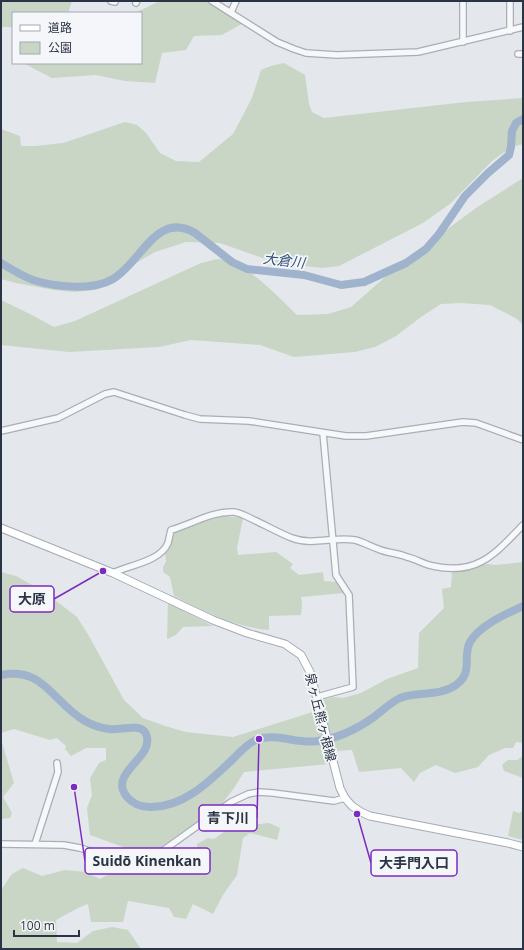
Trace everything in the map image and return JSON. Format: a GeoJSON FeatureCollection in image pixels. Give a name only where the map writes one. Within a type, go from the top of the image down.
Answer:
{"type":"FeatureCollection","features":[{"type":"Feature","properties":{"kind":"main road","name":"泉ヶ丘熊ヶ根線"},"geometry":{"type":"LineString","coordinates":[[1,528],[113,573],[213,620],[247,633],[285,644],[301,655],[306,663],[317,697],[340,788],[345,798],[352,806],[361,812],[370,816],[523,847]]}},
{"type":"Feature","properties":{"kind":"street"},"geometry":{"type":"LineString","coordinates":[[212,1],[277,42],[306,53],[338,55],[418,52],[523,27]]}},
{"type":"Feature","properties":{"kind":"street"},"geometry":{"type":"LineString","coordinates":[[231,12],[236,1]]}},
{"type":"Feature","properties":{"kind":"street"},"geometry":{"type":"LineString","coordinates":[[463,42],[464,1]]}},
{"type":"Feature","properties":{"kind":"street"},"geometry":{"type":"LineString","coordinates":[[510,1],[510,31]]}},
{"type":"Feature","properties":{"kind":"street"},"geometry":{"type":"LineString","coordinates":[[1,431],[58,418],[105,394],[114,392],[185,416],[200,419],[249,421],[346,436],[366,436],[468,422],[476,423],[523,440]]}},
{"type":"Feature","properties":{"kind":"street"},"geometry":{"type":"LineString","coordinates":[[317,697],[353,687],[349,595],[336,575],[323,433]]}},
{"type":"Feature","properties":{"kind":"street"},"geometry":{"type":"LineString","coordinates":[[113,573],[154,557],[162,551],[167,544],[171,530],[187,526],[210,515],[223,513],[236,512],[294,538],[306,541],[354,540],[433,566],[459,568],[471,566],[493,556],[523,525]]}},
{"type":"Feature","properties":{"kind":"street"},"geometry":{"type":"LineString","coordinates":[[34,844],[58,772],[57,763]]}},
{"type":"Feature","properties":{"kind":"street"},"geometry":{"type":"LineString","coordinates":[[1,844],[64,845],[80,848],[130,863],[144,861],[151,858],[231,802],[248,794],[259,792],[272,793],[334,801],[345,798]]}},
{"type":"Feature","properties":{"kind":"green space"},"geometry":{"type":"Polygon","coordinates":[[[1,1],[72,1],[68,12],[12,12],[12,27],[1,27],[1,1]]]}},
{"type":"Feature","properties":{"kind":"green space"},"geometry":{"type":"Polygon","coordinates":[[[160,1],[208,1],[243,23],[222,35],[194,36],[186,50],[162,53],[155,83],[125,81],[96,75],[52,78],[25,64],[142,64],[142,12],[137,12],[160,1]]]}},
{"type":"Feature","properties":{"kind":"green space"},"geometry":{"type":"Polygon","coordinates":[[[284,63],[305,75],[309,104],[312,112],[324,118],[466,102],[523,98],[523,144],[512,147],[493,160],[451,203],[423,223],[339,266],[322,268],[277,263],[220,243],[186,242],[155,252],[131,266],[115,279],[95,290],[74,292],[54,290],[1,279],[1,129],[20,136],[21,146],[36,146],[63,143],[125,122],[137,125],[146,133],[160,153],[176,161],[199,162],[233,134],[252,98],[261,70],[284,63]]]}},
{"type":"Feature","properties":{"kind":"green space"},"geometry":{"type":"Polygon","coordinates":[[[523,178],[523,325],[517,319],[490,305],[461,303],[441,304],[396,336],[375,347],[355,352],[294,357],[260,345],[191,340],[159,347],[69,352],[1,345],[1,300],[54,327],[75,321],[201,263],[217,259],[240,266],[251,273],[297,315],[328,314],[351,307],[399,265],[476,208],[523,178]]]}},
{"type":"Feature","properties":{"kind":"green space"},"geometry":{"type":"Polygon","coordinates":[[[225,516],[243,518],[237,548],[238,555],[276,552],[293,564],[290,568],[299,575],[323,572],[324,581],[336,582],[344,593],[301,597],[301,615],[269,616],[269,630],[244,626],[231,622],[208,613],[174,596],[170,577],[163,572],[163,567],[166,562],[165,551],[173,533],[198,523],[225,516]]]}},
{"type":"Feature","properties":{"kind":"green space"},"geometry":{"type":"Polygon","coordinates":[[[523,562],[523,743],[516,742],[513,748],[505,748],[489,755],[478,767],[455,773],[436,765],[420,773],[414,782],[401,768],[359,772],[352,750],[335,751],[322,700],[334,697],[343,698],[361,693],[387,679],[418,668],[419,633],[444,608],[442,589],[451,587],[452,571],[487,564],[496,565],[523,562]]]}},
{"type":"Feature","properties":{"kind":"green space"},"geometry":{"type":"Polygon","coordinates":[[[1,572],[16,576],[43,591],[77,617],[124,700],[143,718],[186,732],[233,737],[316,711],[329,764],[244,772],[222,804],[148,856],[90,835],[87,808],[92,795],[90,778],[99,763],[106,760],[106,748],[86,748],[71,756],[65,749],[66,746],[57,738],[50,740],[14,729],[1,733],[1,572]]]}},
{"type":"Feature","properties":{"kind":"green space"},"geometry":{"type":"Polygon","coordinates":[[[168,603],[213,626],[183,627],[176,635],[167,639],[168,603]]]}},
{"type":"Feature","properties":{"kind":"green space"},"geometry":{"type":"Polygon","coordinates":[[[1,739],[14,783],[3,797],[12,813],[10,818],[1,819],[1,739]]]}},
{"type":"Feature","properties":{"kind":"green space"},"geometry":{"type":"Polygon","coordinates":[[[523,756],[523,778],[504,771],[502,765],[508,760],[517,760],[523,756]]]}},
{"type":"Feature","properties":{"kind":"green space"},"geometry":{"type":"Polygon","coordinates":[[[513,811],[519,813],[523,811],[523,840],[508,836],[513,811]]]}},
{"type":"Feature","properties":{"kind":"green space"},"geometry":{"type":"Polygon","coordinates":[[[247,822],[260,824],[269,823],[280,828],[277,840],[250,833],[243,838],[237,875],[223,895],[213,914],[193,904],[186,919],[174,917],[169,908],[128,901],[123,922],[91,922],[88,904],[56,920],[57,942],[77,943],[93,931],[112,927],[128,930],[141,949],[1,949],[1,890],[12,874],[23,868],[42,876],[65,870],[85,872],[100,879],[110,873],[114,864],[143,867],[154,863],[166,865],[185,864],[198,853],[197,844],[208,838],[214,839],[235,824],[247,822]]]}},
{"type":"Feature","properties":{"kind":"waterway","name":"大倉川"},"geometry":{"type":"LineString","coordinates":[[1,263],[33,280],[74,287],[95,285],[105,283],[123,271],[159,233],[170,228],[181,228],[195,233],[232,262],[247,269],[304,275],[341,285],[364,282],[406,263],[426,249],[439,234],[465,196],[509,155],[512,131],[516,123],[523,119]]}},
{"type":"Feature","properties":{"kind":"waterway"},"geometry":{"type":"LineString","coordinates":[[1,675],[16,674],[28,676],[38,681],[74,713],[85,721],[94,725],[109,729],[140,728],[143,730],[146,734],[147,743],[139,758],[127,772],[123,780],[122,788],[127,797],[137,805],[147,807],[162,806],[174,803],[195,792],[215,776],[245,747],[254,741],[270,737],[310,742],[333,738],[361,726],[400,698],[436,693],[449,689],[456,685],[465,675],[468,648],[474,636],[487,625],[523,606]]}},
{"type":"Feature","properties":{"kind":"place","name":"大原"},"geometry":{"type":"Point","coordinates":[103,571]}},
{"type":"Feature","properties":{"kind":"place","name":"青下川"},"geometry":{"type":"Point","coordinates":[259,739]}},
{"type":"Feature","properties":{"kind":"place","name":"Suidō Kinenkan"},"geometry":{"type":"Point","coordinates":[74,787]}},
{"type":"Feature","properties":{"kind":"place","name":"大手門入口"},"geometry":{"type":"Point","coordinates":[357,814]}}]}
